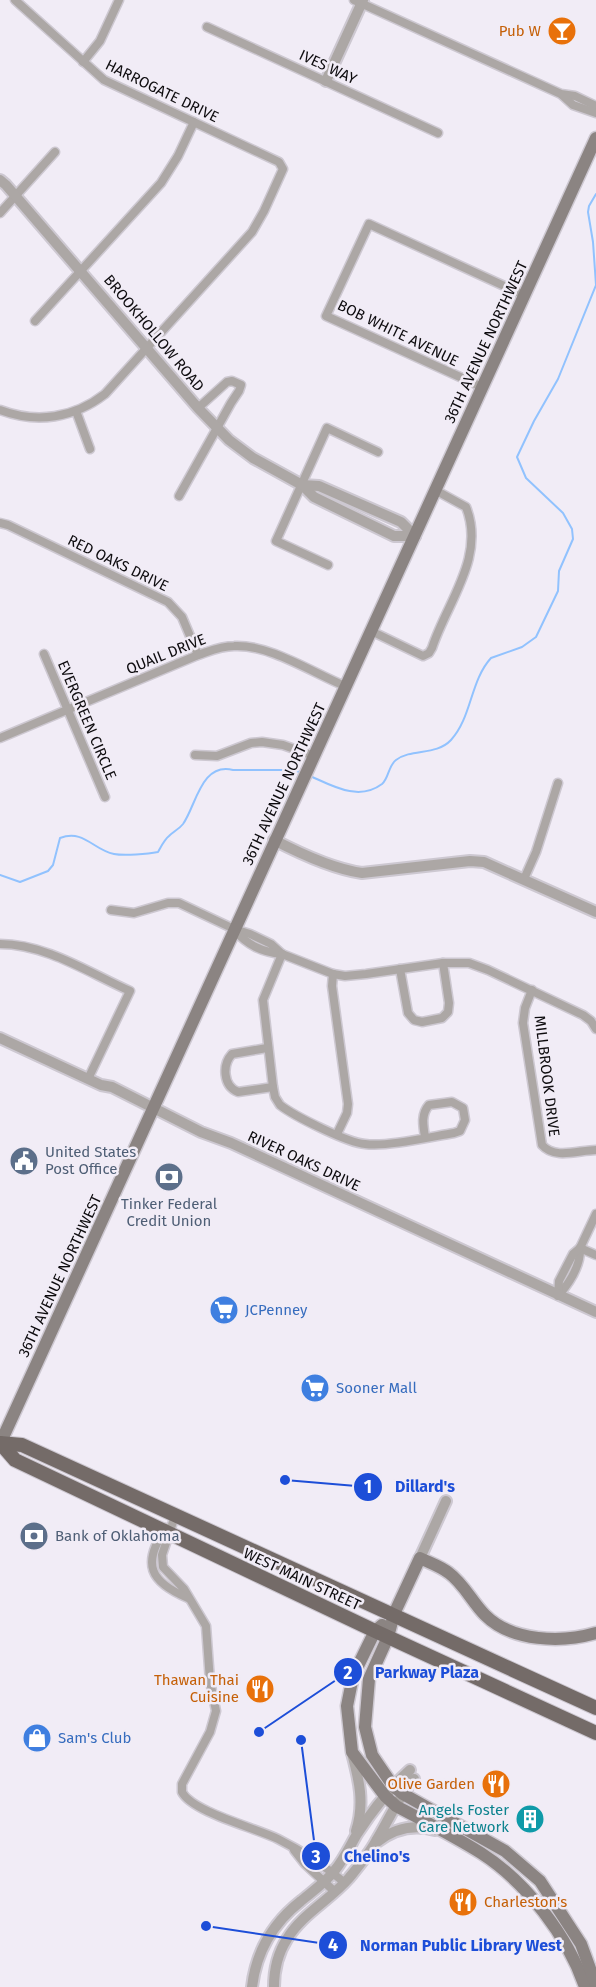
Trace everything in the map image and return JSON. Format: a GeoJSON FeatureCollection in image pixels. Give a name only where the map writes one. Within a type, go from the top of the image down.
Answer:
{"type":"FeatureCollection","features":[{"type":"Feature","properties":{"kind":"main road","name":"36TH AVENUE NORTHWEST"},"geometry":{"type":"LineString","coordinates":[[0,1444],[596,138]]}},
{"type":"Feature","properties":{"kind":"main road","name":"WEST MAIN STREET"},"geometry":{"type":"LineString","coordinates":[[0,1444],[22,1445],[596,1708]]}},
{"type":"Feature","properties":{"kind":"main road","name":"WEST MAIN STREET"},"geometry":{"type":"LineString","coordinates":[[0,1444],[15,1460],[596,1733]]}},
{"type":"Feature","properties":{"kind":"main road"},"geometry":{"type":"LineString","coordinates":[[596,1633],[574,1638],[548,1639],[511,1630],[486,1616],[449,1573],[420,1558],[394,1614],[388,1637],[369,1679],[365,1726],[372,1755],[398,1790],[505,1851],[540,1881],[581,1944],[596,1985]]}},
{"type":"Feature","properties":{"kind":"main road"},"geometry":{"type":"LineString","coordinates":[[394,1614],[375,1631],[353,1676],[346,1706],[352,1752],[385,1796],[396,1806],[483,1854],[527,1892],[557,1930],[579,1970],[585,1987]]}},
{"type":"Feature","properties":{"kind":"street","name":"HARROGATE DRIVE"},"geometry":{"type":"LineString","coordinates":[[15,0],[82,62],[117,87],[282,164],[283,173],[252,232],[146,348]]}},
{"type":"Feature","properties":{"kind":"street"},"geometry":{"type":"LineString","coordinates":[[82,62],[100,41],[119,0]]}},
{"type":"Feature","properties":{"kind":"street"},"geometry":{"type":"LineString","coordinates":[[326,81],[359,1],[561,94],[575,96],[596,106]]}},
{"type":"Feature","properties":{"kind":"street","name":"IVES WAY"},"geometry":{"type":"LineString","coordinates":[[207,27],[438,133]]}},
{"type":"Feature","properties":{"kind":"street"},"geometry":{"type":"LineString","coordinates":[[561,94],[573,105],[596,113]]}},
{"type":"Feature","properties":{"kind":"street"},"geometry":{"type":"LineString","coordinates":[[35,321],[161,183],[178,156],[194,122]]}},
{"type":"Feature","properties":{"kind":"street"},"geometry":{"type":"LineString","coordinates":[[0,213],[55,152]]}},
{"type":"Feature","properties":{"kind":"street","name":"BROOKHOLLOW ROAD"},"geometry":{"type":"LineString","coordinates":[[0,180],[217,428],[253,458],[302,484],[319,486],[401,522],[415,536]]}},
{"type":"Feature","properties":{"kind":"street","name":"BOB WHITE AVENUE"},"geometry":{"type":"LineString","coordinates":[[482,387],[326,316],[369,224],[524,295]]}},
{"type":"Feature","properties":{"kind":"street"},"geometry":{"type":"LineString","coordinates":[[0,410],[21,417],[39,419],[87,407],[105,394],[146,348]]}},
{"type":"Feature","properties":{"kind":"street"},"geometry":{"type":"LineString","coordinates":[[179,496],[241,385],[232,381],[227,382],[198,408]]}},
{"type":"Feature","properties":{"kind":"street"},"geometry":{"type":"LineString","coordinates":[[76,411],[90,449]]}},
{"type":"Feature","properties":{"kind":"street"},"geometry":{"type":"LineString","coordinates":[[328,565],[276,541],[327,428],[378,452]]}},
{"type":"Feature","properties":{"kind":"street"},"geometry":{"type":"LineString","coordinates":[[371,631],[423,656],[432,648],[467,567],[471,545],[471,527],[466,507],[435,490]]}},
{"type":"Feature","properties":{"kind":"street","name":"RED OAKS DRIVE"},"geometry":{"type":"LineString","coordinates":[[0,524],[8,525],[168,602],[182,617],[198,655]]}},
{"type":"Feature","properties":{"kind":"street","name":"QUAIL DRIVE"},"geometry":{"type":"LineString","coordinates":[[0,738],[221,647],[249,646],[297,664],[345,686]]}},
{"type":"Feature","properties":{"kind":"street","name":"EVERGREEN CIRCLE"},"geometry":{"type":"LineString","coordinates":[[44,654],[105,797]]}},
{"type":"Feature","properties":{"kind":"street"},"geometry":{"type":"LineString","coordinates":[[195,755],[216,756],[251,743],[262,742],[283,745],[311,762]]}},
{"type":"Feature","properties":{"kind":"street"},"geometry":{"type":"LineString","coordinates":[[524,879],[536,852],[558,783]]}},
{"type":"Feature","properties":{"kind":"street"},"geometry":{"type":"LineString","coordinates":[[274,840],[306,856],[356,872],[382,872],[478,861],[492,864],[596,912]]}},
{"type":"Feature","properties":{"kind":"street"},"geometry":{"type":"LineString","coordinates":[[111,910],[134,913],[168,903],[178,903],[234,929],[247,943],[267,952],[282,954],[333,975],[366,974],[443,963],[478,966],[583,1015],[595,1026]]}},
{"type":"Feature","properties":{"kind":"street"},"geometry":{"type":"LineString","coordinates":[[0,944],[24,945],[43,951],[130,991],[88,1078]]}},
{"type":"Feature","properties":{"kind":"street"},"geometry":{"type":"LineString","coordinates":[[282,954],[263,1000],[274,1097],[284,1108],[337,1134],[365,1144],[425,1137],[460,1131],[465,1120],[463,1108],[452,1102],[429,1105],[423,1116],[425,1137]]}},
{"type":"Feature","properties":{"kind":"street"},"geometry":{"type":"LineString","coordinates":[[400,969],[408,1013],[414,1020],[422,1022],[442,1018],[448,1012],[449,1003],[443,963]]}},
{"type":"Feature","properties":{"kind":"street"},"geometry":{"type":"LineString","coordinates":[[333,975],[333,994],[348,1104],[347,1113],[337,1134]]}},
{"type":"Feature","properties":{"kind":"street","name":"MILLBROOK DRIVE"},"geometry":{"type":"LineString","coordinates":[[532,990],[525,1008],[523,1023],[542,1146],[554,1153],[596,1150]]}},
{"type":"Feature","properties":{"kind":"street","name":"RIVER OAKS DRIVE"},"geometry":{"type":"LineString","coordinates":[[0,1038],[596,1312]]}},
{"type":"Feature","properties":{"kind":"street"},"geometry":{"type":"LineString","coordinates":[[267,1048],[232,1054],[225,1065],[225,1071],[229,1085],[238,1092],[273,1086]]}},
{"type":"Feature","properties":{"kind":"street"},"geometry":{"type":"LineString","coordinates":[[558,1296],[569,1283],[581,1258],[580,1248],[595,1218]]}},
{"type":"Feature","properties":{"kind":"street"},"geometry":{"type":"LineString","coordinates":[[580,1248],[596,1256]]}},
{"type":"Feature","properties":{"kind":"street"},"geometry":{"type":"LineString","coordinates":[[420,1558],[446,1501]]}},
{"type":"Feature","properties":{"kind":"street"},"geometry":{"type":"LineString","coordinates":[[175,1516],[153,1552],[151,1563],[153,1572],[172,1591],[188,1598],[206,1626],[209,1675],[216,1711],[210,1732],[182,1784],[182,1792],[192,1804],[258,1830],[310,1856],[345,1883]]}},
{"type":"Feature","properties":{"kind":"street"},"geometry":{"type":"LineString","coordinates":[[350,1846],[362,1802],[352,1752]]}},
{"type":"Feature","properties":{"kind":"street"},"geometry":{"type":"LineString","coordinates":[[252,1987],[257,1961],[270,1934],[289,1911],[333,1873],[385,1796],[398,1790],[412,1774]]}},
{"type":"Feature","properties":{"kind":"street"},"geometry":{"type":"LineString","coordinates":[[274,1987],[279,1955],[286,1940],[305,1918],[345,1883],[375,1844],[396,1806],[398,1790]]}},
{"type":"Feature","properties":{"kind":"street"},"geometry":{"type":"LineString","coordinates":[[375,1844],[396,1830],[407,1827],[425,1827],[443,1832]]}},
{"type":"Feature","properties":{"kind":"street"},"geometry":{"type":"LineString","coordinates":[[291,1848],[335,1892]]}},
{"type":"Feature","properties":{"kind":"waterway"},"geometry":{"type":"LineString","coordinates":[[308,775],[335,787],[354,792],[364,792],[382,784],[391,765],[402,756],[438,748],[451,740],[463,721],[479,677],[491,658],[522,647],[536,637],[558,591],[559,571],[573,539],[572,529],[563,513],[526,478],[517,457],[558,379],[596,285],[588,212],[596,194]]}},
{"type":"Feature","properties":{"kind":"waterway"},"geometry":{"type":"LineString","coordinates":[[0,875],[20,882],[48,871],[53,865],[60,838],[68,836],[82,838],[114,854],[136,855],[158,852],[167,838],[183,824],[201,787],[214,773],[222,769],[300,772]]}},
{"type":"Feature","properties":{"kind":"place","name":"Pub W"},"geometry":{"type":"Point","coordinates":[562,31]}},
{"type":"Feature","properties":{"kind":"place","name":"United States Post Office"},"geometry":{"type":"Point","coordinates":[24,1161]}},
{"type":"Feature","properties":{"kind":"place","name":"Tinker Federal Credit Union"},"geometry":{"type":"Point","coordinates":[169,1177]}},
{"type":"Feature","properties":{"kind":"place","name":"JCPenney"},"geometry":{"type":"Point","coordinates":[224,1310]}},
{"type":"Feature","properties":{"kind":"place","name":"Sooner Mall"},"geometry":{"type":"Point","coordinates":[315,1388]}},
{"type":"Feature","properties":{"kind":"place","name":"Dillard's"},"geometry":{"type":"Point","coordinates":[285,1480]}},
{"type":"Feature","properties":{"kind":"place","name":"Bank of Oklahoma"},"geometry":{"type":"Point","coordinates":[34,1536]}},
{"type":"Feature","properties":{"kind":"place","name":"Thawan Thai Cuisine"},"geometry":{"type":"Point","coordinates":[260,1689]}},
{"type":"Feature","properties":{"kind":"place","name":"Parkway Plaza"},"geometry":{"type":"Point","coordinates":[259,1732]}},
{"type":"Feature","properties":{"kind":"place","name":"Sam's Club"},"geometry":{"type":"Point","coordinates":[37,1738]}},
{"type":"Feature","properties":{"kind":"place","name":"Chelino's"},"geometry":{"type":"Point","coordinates":[301,1740]}},
{"type":"Feature","properties":{"kind":"place","name":"Olive Garden"},"geometry":{"type":"Point","coordinates":[496,1784]}},
{"type":"Feature","properties":{"kind":"place","name":"Angels Foster Care Network"},"geometry":{"type":"Point","coordinates":[530,1819]}},
{"type":"Feature","properties":{"kind":"place","name":"Charleston's"},"geometry":{"type":"Point","coordinates":[463,1902]}},
{"type":"Feature","properties":{"kind":"place","name":"Norman Public Library West"},"geometry":{"type":"Point","coordinates":[206,1926]}}]}
